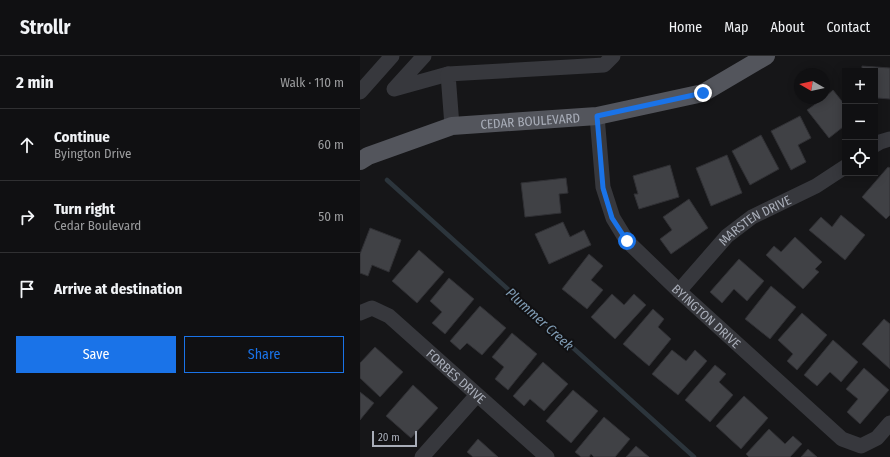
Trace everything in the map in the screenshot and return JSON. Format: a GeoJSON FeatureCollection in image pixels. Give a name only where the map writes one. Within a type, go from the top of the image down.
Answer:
{"type":"FeatureCollection","features":[{"type":"Feature","properties":{"kind":"main road","name":"CEDAR BOULEVARD"},"geometry":{"type":"LineString","coordinates":[[360,160],[452,126],[597,116],[703,93],[766,56]]}},
{"type":"Feature","properties":{"kind":"street"},"geometry":{"type":"LineString","coordinates":[[362,86],[392,56]]}},
{"type":"Feature","properties":{"kind":"street"},"geometry":{"type":"LineString","coordinates":[[424,56],[394,89],[448,74],[604,65],[613,56]]}},
{"type":"Feature","properties":{"kind":"street"},"geometry":{"type":"LineString","coordinates":[[448,74],[452,126]]}},
{"type":"Feature","properties":{"kind":"street","name":"BYINGTON DRIVE"},"geometry":{"type":"LineString","coordinates":[[597,116],[603,188],[612,218],[627,241],[679,291],[842,439],[862,446],[877,438],[890,423]]}},
{"type":"Feature","properties":{"kind":"street"},"geometry":{"type":"LineString","coordinates":[[878,143],[890,139]]}},
{"type":"Feature","properties":{"kind":"street","name":"MARSTEN DRIVE"},"geometry":{"type":"LineString","coordinates":[[679,291],[728,236],[752,216],[816,186],[842,169]]}},
{"type":"Feature","properties":{"kind":"street","name":"FORBES DRIVE"},"geometry":{"type":"LineString","coordinates":[[360,313],[372,308],[389,316],[547,457]]}},
{"type":"Feature","properties":{"kind":"street"},"geometry":{"type":"LineString","coordinates":[[422,457],[477,395]]}},
{"type":"Feature","properties":{"kind":"building"},"geometry":{"type":"Polygon","coordinates":[[[862,66],[890,68],[890,99],[878,98],[878,68],[862,68],[862,66]]]}},
{"type":"Feature","properties":{"kind":"building"},"geometry":{"type":"Polygon","coordinates":[[[833,90],[842,101],[842,128],[829,138],[807,110],[816,104],[830,104],[830,93],[833,90]]]}},
{"type":"Feature","properties":{"kind":"building"},"geometry":{"type":"Polygon","coordinates":[[[800,116],[811,138],[798,145],[806,162],[791,170],[771,131],[800,116]]]}},
{"type":"Feature","properties":{"kind":"building"},"geometry":{"type":"Polygon","coordinates":[[[761,135],[779,169],[750,185],[732,151],[761,135]]]}},
{"type":"Feature","properties":{"kind":"building"},"geometry":{"type":"Polygon","coordinates":[[[727,155],[742,193],[711,206],[696,168],[727,155]]]}},
{"type":"Feature","properties":{"kind":"building"},"geometry":{"type":"Polygon","coordinates":[[[670,165],[679,197],[639,209],[634,194],[638,194],[633,176],[670,165]]]}},
{"type":"Feature","properties":{"kind":"building"},"geometry":{"type":"Polygon","coordinates":[[[888,167],[890,168],[890,215],[886,219],[862,197],[888,167]]]}},
{"type":"Feature","properties":{"kind":"building"},"geometry":{"type":"Polygon","coordinates":[[[566,178],[568,193],[559,194],[561,213],[525,217],[521,183],[566,178]]]}},
{"type":"Feature","properties":{"kind":"building"},"geometry":{"type":"Polygon","coordinates":[[[689,199],[708,228],[671,254],[660,239],[672,230],[663,217],[689,199]]]}},
{"type":"Feature","properties":{"kind":"building"},"geometry":{"type":"Polygon","coordinates":[[[841,215],[865,235],[845,260],[809,230],[821,217],[832,227],[841,215]]]}},
{"type":"Feature","properties":{"kind":"building"},"geometry":{"type":"Polygon","coordinates":[[[563,222],[570,237],[584,230],[591,245],[549,264],[535,234],[563,222]]]}},
{"type":"Feature","properties":{"kind":"building"},"geometry":{"type":"Polygon","coordinates":[[[370,228],[401,240],[389,272],[372,265],[368,276],[360,273],[360,254],[370,228]]]}},
{"type":"Feature","properties":{"kind":"building"},"geometry":{"type":"Polygon","coordinates":[[[795,237],[822,262],[815,269],[819,272],[803,289],[766,255],[774,246],[781,252],[795,237]]]}},
{"type":"Feature","properties":{"kind":"building"},"geometry":{"type":"Polygon","coordinates":[[[419,250],[444,272],[417,303],[392,281],[419,250]]]}},
{"type":"Feature","properties":{"kind":"building"},"geometry":{"type":"Polygon","coordinates":[[[589,254],[603,266],[591,280],[603,290],[587,309],[562,289],[589,254]]]}},
{"type":"Feature","properties":{"kind":"building"},"geometry":{"type":"Polygon","coordinates":[[[739,259],[764,281],[747,301],[734,289],[722,303],[710,292],[739,259]]]}},
{"type":"Feature","properties":{"kind":"building"},"geometry":{"type":"Polygon","coordinates":[[[449,278],[474,299],[445,334],[432,323],[442,312],[430,301],[449,278]]]}},
{"type":"Feature","properties":{"kind":"building"},"geometry":{"type":"Polygon","coordinates":[[[771,286],[796,307],[770,339],[745,319],[771,286]]]}},
{"type":"Feature","properties":{"kind":"building"},"geometry":{"type":"Polygon","coordinates":[[[612,294],[624,305],[634,294],[646,305],[615,339],[591,317],[612,294]]]}},
{"type":"Feature","properties":{"kind":"building"},"geometry":{"type":"Polygon","coordinates":[[[480,306],[506,328],[482,355],[467,343],[460,350],[450,341],[480,306]]]}},
{"type":"Feature","properties":{"kind":"building"},"geometry":{"type":"Polygon","coordinates":[[[653,309],[664,319],[658,327],[671,339],[649,366],[623,344],[653,309]]]}},
{"type":"Feature","properties":{"kind":"building"},"geometry":{"type":"Polygon","coordinates":[[[802,313],[827,335],[797,370],[787,361],[793,354],[778,340],[802,313]]]}},
{"type":"Feature","properties":{"kind":"building"},"geometry":{"type":"Polygon","coordinates":[[[884,319],[890,324],[890,369],[862,344],[884,319]]]}},
{"type":"Feature","properties":{"kind":"building"},"geometry":{"type":"Polygon","coordinates":[[[512,333],[537,354],[508,390],[495,379],[504,367],[492,357],[512,333]]]}},
{"type":"Feature","properties":{"kind":"building"},"geometry":{"type":"Polygon","coordinates":[[[833,340],[858,362],[841,382],[830,372],[817,386],[804,375],[833,340]]]}},
{"type":"Feature","properties":{"kind":"building"},"geometry":{"type":"Polygon","coordinates":[[[375,347],[403,372],[380,397],[360,378],[360,363],[375,347]]]}},
{"type":"Feature","properties":{"kind":"building"},"geometry":{"type":"Polygon","coordinates":[[[672,350],[686,361],[695,350],[707,361],[678,395],[652,374],[672,350]]]}},
{"type":"Feature","properties":{"kind":"building"},"geometry":{"type":"Polygon","coordinates":[[[543,362],[568,384],[544,411],[530,399],[524,406],[513,396],[543,362]]]}},
{"type":"Feature","properties":{"kind":"building"},"geometry":{"type":"Polygon","coordinates":[[[715,365],[726,374],[719,382],[733,395],[710,422],[685,400],[715,365]]]}},
{"type":"Feature","properties":{"kind":"building"},"geometry":{"type":"Polygon","coordinates":[[[864,368],[889,390],[860,424],[847,412],[858,399],[846,389],[864,368]]]}},
{"type":"Feature","properties":{"kind":"building"},"geometry":{"type":"Polygon","coordinates":[[[413,385],[438,408],[411,438],[386,416],[413,385]]]}},
{"type":"Feature","properties":{"kind":"building"},"geometry":{"type":"Polygon","coordinates":[[[573,390],[598,411],[571,443],[546,421],[573,390]]]}},
{"type":"Feature","properties":{"kind":"building"},"geometry":{"type":"Polygon","coordinates":[[[360,392],[374,403],[360,420],[360,392]]]}},
{"type":"Feature","properties":{"kind":"building"},"geometry":{"type":"Polygon","coordinates":[[[744,396],[768,418],[741,449],[716,426],[744,396]]]}},
{"type":"Feature","properties":{"kind":"building"},"geometry":{"type":"Polygon","coordinates":[[[604,417],[630,439],[615,457],[594,457],[591,454],[589,457],[581,457],[575,452],[604,417]]]}},
{"type":"Feature","properties":{"kind":"building"},"geometry":{"type":"Polygon","coordinates":[[[769,429],[785,444],[793,436],[802,444],[790,457],[749,457],[746,454],[769,429]]]}},
{"type":"Feature","properties":{"kind":"building"},"geometry":{"type":"Polygon","coordinates":[[[478,439],[498,457],[473,457],[467,452],[478,439]]]}},
{"type":"Feature","properties":{"kind":"building"},"geometry":{"type":"Polygon","coordinates":[[[636,446],[649,457],[626,457],[636,446]]]}},
{"type":"Feature","properties":{"kind":"building"},"geometry":{"type":"Polygon","coordinates":[[[808,449],[817,457],[801,457],[808,449]]]}},
{"type":"Feature","properties":{"kind":"waterway","name":"Plummer Creek"},"geometry":{"type":"LineString","coordinates":[[387,180],[694,457]]}},
{"type":"Feature","properties":{"kind":"route"},"geometry":{"type":"LineString","coordinates":[[627,241],[612,218],[603,188],[597,116],[703,93]]}}]}
